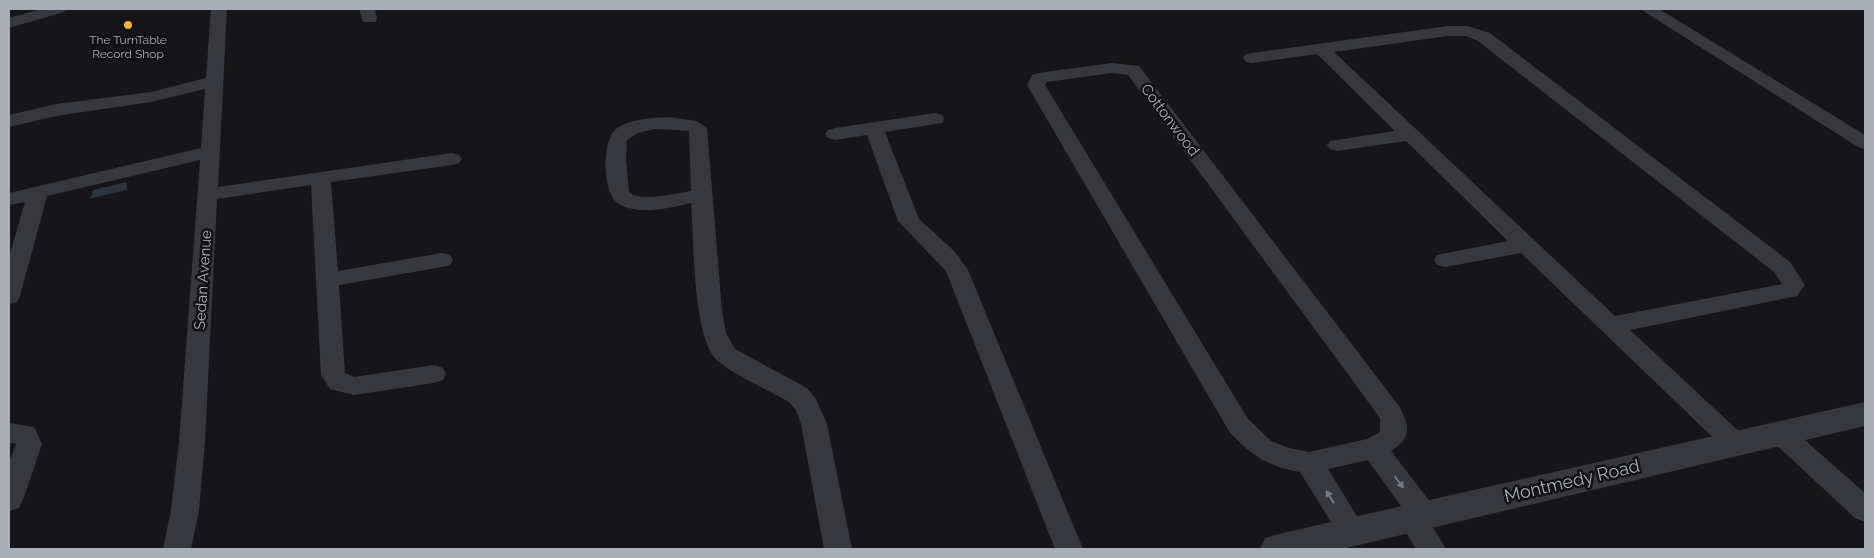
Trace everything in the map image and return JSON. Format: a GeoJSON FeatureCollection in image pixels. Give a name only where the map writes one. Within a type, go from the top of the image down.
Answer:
{"type":"FeatureCollection","features":[{"type":"Feature","properties":{"kind":"street"},"geometry":{"type":"LineString","coordinates":[[9,23],[58,9]]}},
{"type":"Feature","properties":{"kind":"street","name":"Sedan Avenue"},"geometry":{"type":"LineString","coordinates":[[177,549],[185,510],[192,442],[219,9]]}},
{"type":"Feature","properties":{"kind":"street"},"geometry":{"type":"LineString","coordinates":[[1648,9],[1865,144]]}},
{"type":"Feature","properties":{"kind":"street"},"geometry":{"type":"LineString","coordinates":[[1252,58],[1448,31],[1468,31],[1484,37],[1782,267],[1794,284],[1789,291],[1612,325]]}},
{"type":"Feature","properties":{"kind":"street"},"geometry":{"type":"LineString","coordinates":[[1321,49],[1524,245],[1612,325],[1736,444]]}},
{"type":"Feature","properties":{"kind":"street","name":"Cottonwood"},"geometry":{"type":"LineString","coordinates":[[1112,68],[1133,70],[1390,413],[1394,422],[1393,437],[1374,448],[1309,463],[1285,458],[1267,451],[1251,439],[1239,426],[1037,88],[1038,79],[1112,68]]}},
{"type":"Feature","properties":{"kind":"street"},"geometry":{"type":"LineString","coordinates":[[9,121],[56,110],[150,97],[216,81]]}},
{"type":"Feature","properties":{"kind":"street"},"geometry":{"type":"LineString","coordinates":[[834,134],[935,119]]}},
{"type":"Feature","properties":{"kind":"street"},"geometry":{"type":"LineString","coordinates":[[701,196],[646,203],[632,203],[622,199],[619,193],[617,149],[619,137],[624,132],[638,127],[677,122],[698,128],[702,154],[701,196],[710,311],[714,333],[726,355],[798,395],[807,406],[814,424],[838,549]]}},
{"type":"Feature","properties":{"kind":"street"},"geometry":{"type":"LineString","coordinates":[[874,128],[909,221],[916,231],[947,255],[957,270],[1070,549]]}},
{"type":"Feature","properties":{"kind":"street"},"geometry":{"type":"LineString","coordinates":[[1337,145],[1409,135]]}},
{"type":"Feature","properties":{"kind":"street"},"geometry":{"type":"LineString","coordinates":[[9,199],[210,152]]}},
{"type":"Feature","properties":{"kind":"street"},"geometry":{"type":"LineString","coordinates":[[208,195],[243,188],[452,159]]}},
{"type":"Feature","properties":{"kind":"street"},"geometry":{"type":"LineString","coordinates":[[321,178],[333,374],[337,381],[344,385],[367,386],[434,374]]}},
{"type":"Feature","properties":{"kind":"street"},"geometry":{"type":"LineString","coordinates":[[9,296],[38,192]]}},
{"type":"Feature","properties":{"kind":"street"},"geometry":{"type":"LineString","coordinates":[[1444,260],[1524,245]]}},
{"type":"Feature","properties":{"kind":"street"},"geometry":{"type":"LineString","coordinates":[[327,280],[442,260]]}},
{"type":"Feature","properties":{"kind":"street","name":"Montmedy Road"},"geometry":{"type":"LineString","coordinates":[[1278,549],[1865,414]]}},
{"type":"Feature","properties":{"kind":"street"},"geometry":{"type":"LineString","coordinates":[[9,432],[25,434],[29,444],[9,500]]}},
{"type":"Feature","properties":{"kind":"street"},"geometry":{"type":"LineString","coordinates":[[1781,434],[1865,510]]}},
{"type":"Feature","properties":{"kind":"street"},"geometry":{"type":"LineString","coordinates":[[1374,448],[1417,516],[1432,549]]}},
{"type":"Feature","properties":{"kind":"street"},"geometry":{"type":"LineString","coordinates":[[1309,463],[1352,531]]}},
{"type":"Feature","properties":{"kind":"shaded area"},"geometry":{"type":"Polygon","coordinates":[[[127,182],[127,190],[88,199],[91,197],[93,190],[127,182]]]}},
{"type":"Feature","properties":{"kind":"place","name":"The TurnTable Record Shop"},"geometry":{"type":"Point","coordinates":[128,25]}}]}
